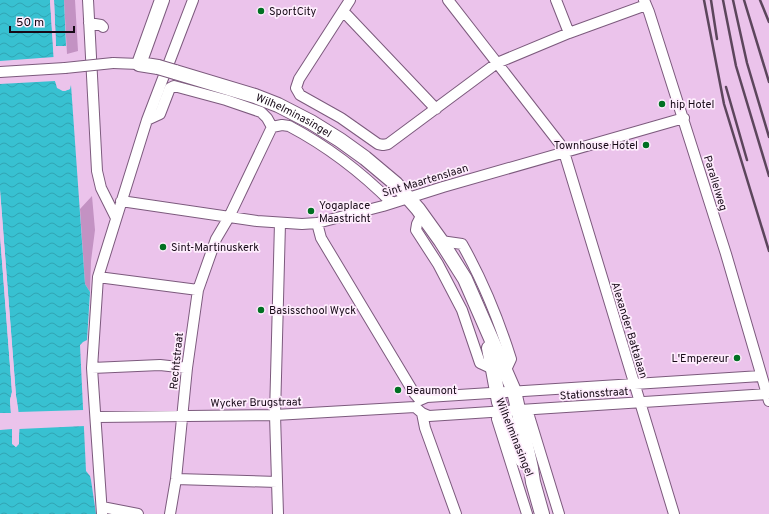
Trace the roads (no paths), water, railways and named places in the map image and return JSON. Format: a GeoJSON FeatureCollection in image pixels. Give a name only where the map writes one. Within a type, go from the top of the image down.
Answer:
{"type":"FeatureCollection","features":[{"type":"Feature","properties":{"kind":"street"},"geometry":{"type":"LineString","coordinates":[[88,0],[97,171],[103,192],[116,218]]}},
{"type":"Feature","properties":{"kind":"street"},"geometry":{"type":"LineString","coordinates":[[89,19],[96,0]]}},
{"type":"Feature","properties":{"kind":"street"},"geometry":{"type":"LineString","coordinates":[[0,72],[113,63],[139,64],[162,0]]}},
{"type":"Feature","properties":{"kind":"street"},"geometry":{"type":"LineString","coordinates":[[138,514],[102,511],[97,417],[92,368],[98,277],[121,201],[143,119],[193,0]]}},
{"type":"Feature","properties":{"kind":"street"},"geometry":{"type":"LineString","coordinates":[[350,0],[344,11],[436,109],[497,63],[645,2]]}},
{"type":"Feature","properties":{"kind":"street","name":"Alexander Battalaan"},"geometry":{"type":"LineString","coordinates":[[448,0],[527,104],[560,144],[564,152],[674,514]]}},
{"type":"Feature","properties":{"kind":"street"},"geometry":{"type":"LineString","coordinates":[[556,0],[569,33]]}},
{"type":"Feature","properties":{"kind":"street","name":"Parallelweg"},"geometry":{"type":"LineString","coordinates":[[645,2],[684,118],[768,397]]}},
{"type":"Feature","properties":{"kind":"street","name":"Wilhelminasingel"},"geometry":{"type":"LineString","coordinates":[[344,11],[298,79],[296,88],[300,95],[341,118],[378,144],[383,145],[388,144],[436,109]]}},
{"type":"Feature","properties":{"kind":"street"},"geometry":{"type":"LineString","coordinates":[[89,19],[103,27]]}},
{"type":"Feature","properties":{"kind":"street","name":"Wilhelminasingel"},"geometry":{"type":"LineString","coordinates":[[139,64],[175,72],[255,96],[278,105],[311,122],[352,149],[393,181],[409,198],[441,241],[465,279],[476,303],[499,370],[514,391],[533,482],[542,514]]}},
{"type":"Feature","properties":{"kind":"street","name":"Wilhelminasingel"},"geometry":{"type":"LineString","coordinates":[[143,119],[160,114],[170,88],[174,86],[226,100],[260,112],[268,118],[272,127],[282,125],[289,126],[328,149],[363,176],[392,203]]}},
{"type":"Feature","properties":{"kind":"street","name":"Sint Maartenslaan"},"geometry":{"type":"LineString","coordinates":[[121,201],[280,223],[317,223],[392,203],[684,118]]}},
{"type":"Feature","properties":{"kind":"street","name":"Rechtstraat"},"geometry":{"type":"LineString","coordinates":[[170,514],[176,480],[187,368],[198,290],[216,239],[229,217],[272,127]]}},
{"type":"Feature","properties":{"kind":"street","name":"Wilhelminasingel"},"geometry":{"type":"LineString","coordinates":[[422,214],[416,227],[418,233],[438,264],[462,310],[480,363],[499,370]]}},
{"type":"Feature","properties":{"kind":"street"},"geometry":{"type":"LineString","coordinates":[[278,514],[275,415],[280,223]]}},
{"type":"Feature","properties":{"kind":"street"},"geometry":{"type":"LineString","coordinates":[[317,223],[321,238],[414,393],[456,514]]}},
{"type":"Feature","properties":{"kind":"street","name":"Wilhelminasingel"},"geometry":{"type":"LineString","coordinates":[[441,241],[462,244],[482,280],[494,308],[511,359],[499,370],[497,393],[526,470],[533,482]]}},
{"type":"Feature","properties":{"kind":"street"},"geometry":{"type":"LineString","coordinates":[[98,277],[198,290]]}},
{"type":"Feature","properties":{"kind":"street"},"geometry":{"type":"LineString","coordinates":[[92,368],[160,365],[187,368]]}},
{"type":"Feature","properties":{"kind":"street","name":"Stationsstraat"},"geometry":{"type":"LineString","coordinates":[[761,376],[427,397],[419,407],[429,416],[640,402],[768,397]]}},
{"type":"Feature","properties":{"kind":"street","name":"Wycker Brugstraat"},"geometry":{"type":"LineString","coordinates":[[97,417],[275,415],[419,407]]}},
{"type":"Feature","properties":{"kind":"street","name":"Wilhelminasingel"},"geometry":{"type":"LineString","coordinates":[[519,410],[529,416],[558,514]]}},
{"type":"Feature","properties":{"kind":"street"},"geometry":{"type":"LineString","coordinates":[[503,412],[497,419],[527,514]]}},
{"type":"Feature","properties":{"kind":"street"},"geometry":{"type":"LineString","coordinates":[[176,480],[277,482]]}},
{"type":"Feature","properties":{"kind":"water"},"geometry":{"type":"Polygon","coordinates":[[[0,0],[50,0],[55,81],[63,91],[70,89],[71,85],[85,284],[90,292],[87,340],[80,345],[86,471],[91,480],[96,514],[0,514],[0,235],[12,392],[10,400],[13,444],[16,447],[19,436],[19,415],[16,396],[0,190],[0,0]]]}},
{"type":"Feature","properties":{"kind":"water"},"geometry":{"type":"Polygon","coordinates":[[[54,0],[64,0],[66,46],[56,47],[54,0]]]}},
{"type":"Feature","properties":{"kind":"railway"},"geometry":{"type":"LineString","coordinates":[[704,0],[724,104],[769,251]]}},
{"type":"Feature","properties":{"kind":"railway"},"geometry":{"type":"LineString","coordinates":[[711,0],[717,39]]}},
{"type":"Feature","properties":{"kind":"railway"},"geometry":{"type":"LineString","coordinates":[[723,0],[736,66],[769,176]]}},
{"type":"Feature","properties":{"kind":"railway"},"geometry":{"type":"LineString","coordinates":[[733,0],[747,63],[769,137]]}},
{"type":"Feature","properties":{"kind":"railway"},"geometry":{"type":"LineString","coordinates":[[744,0],[769,82]]}},
{"type":"Feature","properties":{"kind":"railway"},"geometry":{"type":"LineString","coordinates":[[760,0],[769,22]]}},
{"type":"Feature","properties":{"kind":"railway"},"geometry":{"type":"LineString","coordinates":[[726,87],[747,160]]}},
{"type":"Feature","properties":{"kind":"place","name":"SportCity"},"geometry":{"type":"Point","coordinates":[261,11]}},
{"type":"Feature","properties":{"kind":"place","name":"hip Hotel"},"geometry":{"type":"Point","coordinates":[662,104]}},
{"type":"Feature","properties":{"kind":"place","name":"Townhouse Hotel"},"geometry":{"type":"Point","coordinates":[646,145]}},
{"type":"Feature","properties":{"kind":"place","name":"Yogaplace Maastricht"},"geometry":{"type":"Point","coordinates":[311,211]}},
{"type":"Feature","properties":{"kind":"place","name":"Sint-Martinuskerk"},"geometry":{"type":"Point","coordinates":[163,247]}},
{"type":"Feature","properties":{"kind":"place","name":"Basisschool Wyck"},"geometry":{"type":"Point","coordinates":[261,310]}},
{"type":"Feature","properties":{"kind":"place","name":"L'Empereur"},"geometry":{"type":"Point","coordinates":[737,358]}},
{"type":"Feature","properties":{"kind":"place","name":"Beaumont"},"geometry":{"type":"Point","coordinates":[398,390]}}]}
